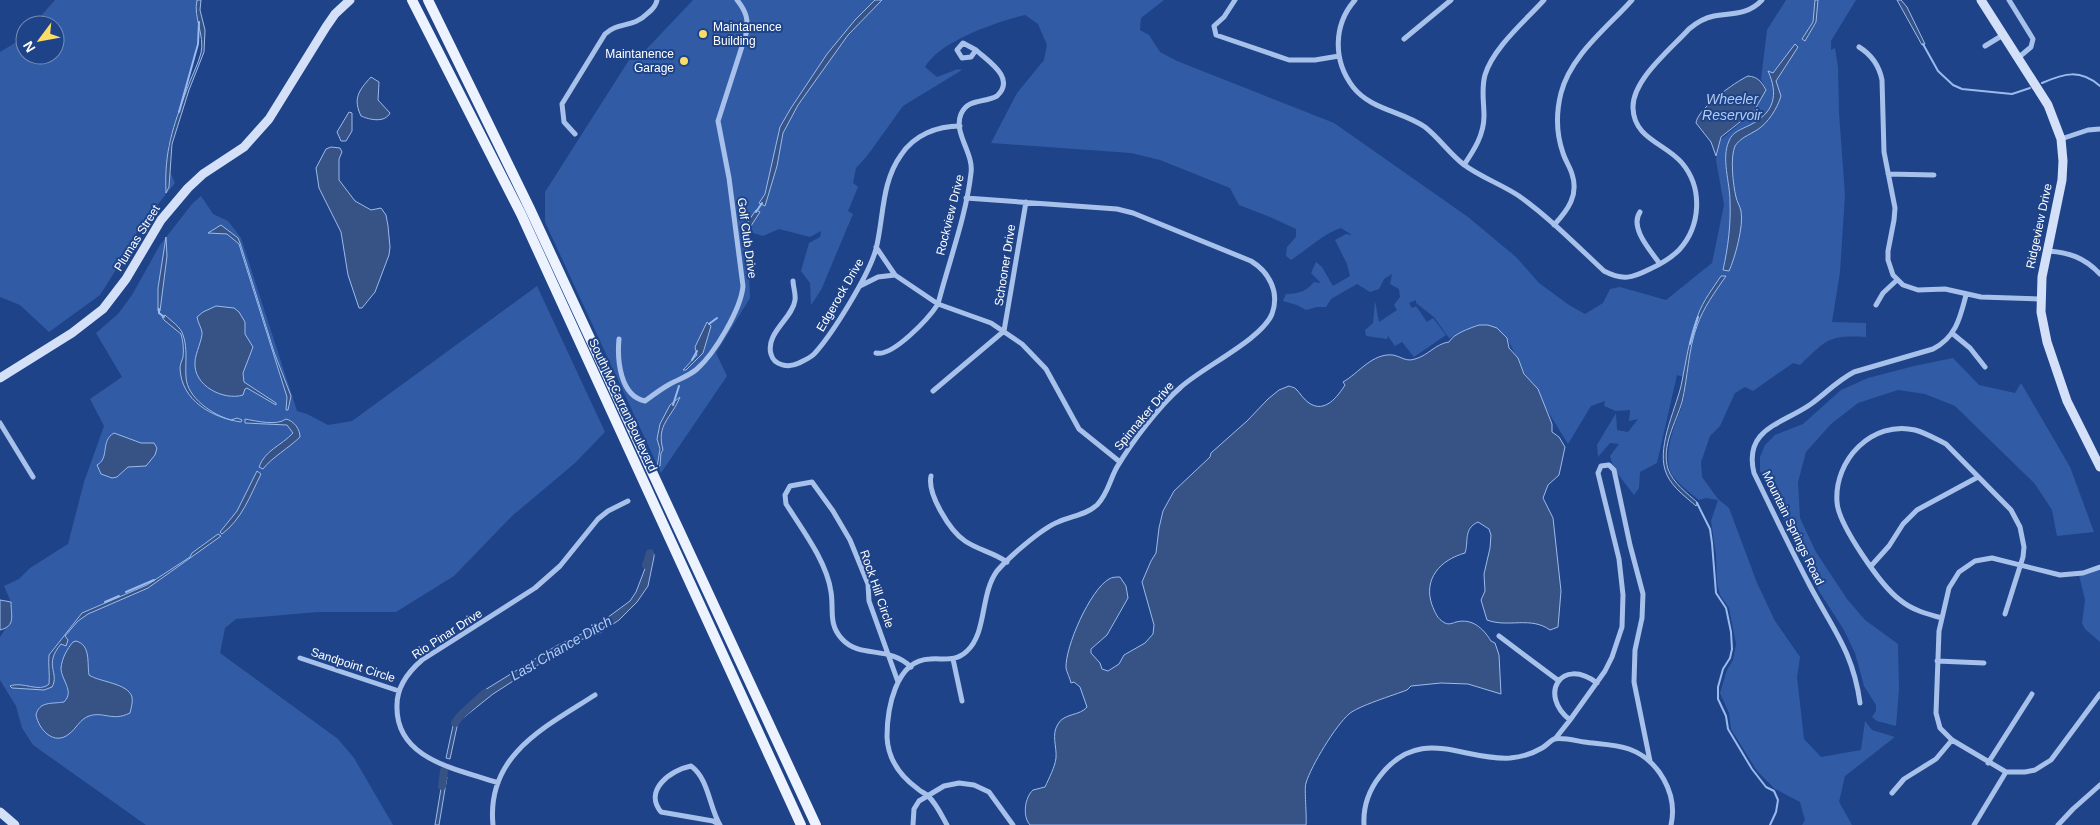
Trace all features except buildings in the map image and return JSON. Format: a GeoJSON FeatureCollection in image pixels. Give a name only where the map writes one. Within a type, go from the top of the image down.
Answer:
{"type":"FeatureCollection","features":[{"type":"Feature","properties":{"kind":"main road","name":"South McCarran Boulevard"},"geometry":{"type":"LineString","coordinates":[[412,0],[522,214],[801,825]]}},
{"type":"Feature","properties":{"kind":"main road","name":"South McCarran Boulevard"},"geometry":{"type":"LineString","coordinates":[[428,0],[530,210],[816,825]]}},
{"type":"Feature","properties":{"kind":"street","name":"Plumas Street"},"geometry":{"type":"LineString","coordinates":[[0,378],[72,334],[103,309],[126,279],[161,220],[188,188],[203,174],[244,147],[270,119],[329,28],[335,14],[350,0]]}},
{"type":"Feature","properties":{"kind":"street"},"geometry":{"type":"LineString","coordinates":[[575,134],[564,122],[562,104],[605,34],[610,29],[640,22],[656,6],[657,0]]}},
{"type":"Feature","properties":{"kind":"street","name":"Golf Club Drive"},"geometry":{"type":"LineString","coordinates":[[618,339],[620,368],[628,390],[638,400],[645,401],[669,384],[698,368],[722,336],[740,303],[743,286],[729,178],[718,121],[746,34],[748,21],[745,12],[737,0]]}},
{"type":"Feature","properties":{"kind":"street"},"geometry":{"type":"LineString","coordinates":[[1236,0],[1224,17],[1214,26],[1216,35],[1289,60],[1316,60],[1339,56]]}},
{"type":"Feature","properties":{"kind":"street"},"geometry":{"type":"LineString","coordinates":[[1354,0],[1344,15],[1338,46],[1339,56],[1347,78],[1361,95],[1378,106],[1404,115],[1426,128],[1464,165],[1517,195],[1554,225],[1604,271],[1612,275],[1633,277],[1660,264],[1679,250],[1690,233],[1696,217],[1697,200],[1692,180],[1682,163],[1673,154],[1646,136],[1640,129],[1633,110],[1635,92],[1644,79],[1689,29],[1697,23],[1714,16],[1742,13],[1762,0]]}},
{"type":"Feature","properties":{"kind":"street"},"geometry":{"type":"LineString","coordinates":[[1404,39],[1451,0]]}},
{"type":"Feature","properties":{"kind":"street"},"geometry":{"type":"LineString","coordinates":[[1464,165],[1475,149],[1483,127],[1483,86],[1489,65],[1501,48],[1544,0]]}},
{"type":"Feature","properties":{"kind":"street"},"geometry":{"type":"LineString","coordinates":[[1554,225],[1570,204],[1574,189],[1572,173],[1563,155],[1558,129],[1561,91],[1569,73],[1580,56],[1632,0]]}},
{"type":"Feature","properties":{"kind":"street","name":"Ridgeview Drive"},"geometry":{"type":"LineString","coordinates":[[1980,0],[2048,105],[2061,139],[2062,180],[2042,277],[2040,299],[2044,332],[2064,394],[2074,419],[2100,467]]}},
{"type":"Feature","properties":{"kind":"street"},"geometry":{"type":"LineString","coordinates":[[2009,0],[2033,39],[2031,47],[2018,58]]}},
{"type":"Feature","properties":{"kind":"street"},"geometry":{"type":"LineString","coordinates":[[1985,46],[2003,35]]}},
{"type":"Feature","properties":{"kind":"street"},"geometry":{"type":"LineString","coordinates":[[1859,47],[1872,57],[1880,72],[1884,142],[1895,208],[1888,260],[1889,268],[1897,280],[1903,285],[1918,290],[1945,289],[1981,297],[2040,299]]}},
{"type":"Feature","properties":{"kind":"street"},"geometry":{"type":"LineString","coordinates":[[960,126],[961,114],[969,104],[998,96],[1004,87],[1003,76],[1000,71],[976,50]]}},
{"type":"Feature","properties":{"kind":"street","name":"Edgerock Drive"},"geometry":{"type":"LineString","coordinates":[[793,281],[795,300],[770,346],[772,357],[775,361],[793,366],[813,355],[826,339],[868,271],[876,247],[888,181],[901,153],[910,143],[927,132],[948,126],[960,126]]}},
{"type":"Feature","properties":{"kind":"street","name":"Rockview Drive"},"geometry":{"type":"LineString","coordinates":[[938,304],[972,172],[971,161],[960,126]]}},
{"type":"Feature","properties":{"kind":"street"},"geometry":{"type":"LineString","coordinates":[[2061,139],[2088,130],[2100,129]]}},
{"type":"Feature","properties":{"kind":"street"},"geometry":{"type":"LineString","coordinates":[[1888,174],[1934,175]]}},
{"type":"Feature","properties":{"kind":"street","name":"Spinnaker Drive"},"geometry":{"type":"LineString","coordinates":[[953,659],[967,652],[972,646],[976,638],[988,588],[997,572],[1006,562],[1050,526],[1097,505],[1103,498],[1120,462],[1163,406],[1180,388],[1263,328],[1272,313],[1274,305],[1273,287],[1265,272],[1251,261],[1133,213],[1106,208],[966,198]]}},
{"type":"Feature","properties":{"kind":"street","name":"Schooner Drive"},"geometry":{"type":"LineString","coordinates":[[1004,331],[1026,202]]}},
{"type":"Feature","properties":{"kind":"street"},"geometry":{"type":"LineString","coordinates":[[1640,212],[1636,217],[1637,227],[1660,264]]}},
{"type":"Feature","properties":{"kind":"street"},"geometry":{"type":"LineString","coordinates":[[876,247],[895,274],[938,304],[976,317],[1004,331],[1022,344],[1046,369],[1079,429],[1120,462]]}},
{"type":"Feature","properties":{"kind":"street"},"geometry":{"type":"LineString","coordinates":[[2047,251],[2064,252],[2074,255],[2084,260],[2100,274]]}},
{"type":"Feature","properties":{"kind":"street"},"geometry":{"type":"LineString","coordinates":[[858,286],[878,277],[895,274]]}},
{"type":"Feature","properties":{"kind":"street"},"geometry":{"type":"LineString","coordinates":[[1876,305],[1883,293],[1897,280]]}},
{"type":"Feature","properties":{"kind":"street","name":"Mountain Springs Road"},"geometry":{"type":"LineString","coordinates":[[1860,703],[1854,670],[1848,653],[1808,582],[1754,473],[1753,449],[1761,434],[1767,428],[1801,411],[1842,378],[1854,372],[1933,349],[1952,334],[1960,318],[1966,295]]}},
{"type":"Feature","properties":{"kind":"street"},"geometry":{"type":"LineString","coordinates":[[876,353],[881,354],[896,347],[933,312],[938,304]]}},
{"type":"Feature","properties":{"kind":"street"},"geometry":{"type":"LineString","coordinates":[[933,391],[1004,331]]}},
{"type":"Feature","properties":{"kind":"street"},"geometry":{"type":"LineString","coordinates":[[1952,334],[1970,348],[1985,367]]}},
{"type":"Feature","properties":{"kind":"street"},"geometry":{"type":"LineString","coordinates":[[0,424],[33,477]]}},
{"type":"Feature","properties":{"kind":"street"},"geometry":{"type":"LineString","coordinates":[[1942,618],[1922,612],[1901,602],[1884,585],[1842,519],[1837,503],[1841,472],[1847,460],[1862,443],[1879,434],[1896,429],[1915,430],[1946,444],[2016,518],[2023,537],[2023,552],[2021,566],[2006,614]]}},
{"type":"Feature","properties":{"kind":"street"},"geometry":{"type":"LineString","coordinates":[[1364,825],[1367,801],[1375,782],[1391,764],[1411,752],[1424,749],[1447,748],[1498,758],[1509,758],[1533,753],[1555,739],[1597,683],[1615,649],[1622,627],[1623,611],[1619,559],[1598,473],[1601,466],[1605,464],[1614,470],[1643,594],[1642,618],[1635,650],[1634,682],[1650,761]]}},
{"type":"Feature","properties":{"kind":"street"},"geometry":{"type":"LineString","coordinates":[[931,476],[931,492],[957,534],[972,545],[987,550],[1006,562]]}},
{"type":"Feature","properties":{"kind":"street"},"geometry":{"type":"LineString","coordinates":[[1871,566],[1889,546],[1909,516],[1978,477]]}},
{"type":"Feature","properties":{"kind":"street","name":"Rock Hill Circle"},"geometry":{"type":"LineString","coordinates":[[898,682],[889,655],[869,601],[868,584],[839,520],[812,482],[790,486],[785,494],[786,504],[816,552],[829,584],[832,598],[830,614],[836,632],[852,647],[873,651],[889,655],[901,659],[911,667]]}},
{"type":"Feature","properties":{"kind":"street","name":"Rio Pinar Drive"},"geometry":{"type":"LineString","coordinates":[[498,783],[428,759],[412,747],[404,735],[396,711],[399,691],[403,682],[415,666],[535,588],[560,566],[598,520],[608,511],[628,501]]}},
{"type":"Feature","properties":{"kind":"street"},"geometry":{"type":"LineString","coordinates":[[2100,567],[2075,574],[2060,575],[2021,566],[2000,558],[1982,558],[1959,572],[1950,588],[1942,618],[1936,713],[1940,728],[1952,740],[1988,763],[2006,772],[2035,770],[2051,760],[2100,694]]}},
{"type":"Feature","properties":{"kind":"street"},"geometry":{"type":"LineString","coordinates":[[1500,636],[1559,681]]}},
{"type":"Feature","properties":{"kind":"street","name":"Sandpoint Circle"},"geometry":{"type":"LineString","coordinates":[[300,658],[399,691]]}},
{"type":"Feature","properties":{"kind":"street"},"geometry":{"type":"LineString","coordinates":[[948,825],[928,796],[899,772],[890,754],[887,734],[898,682],[911,667],[924,660],[953,659],[962,700]]}},
{"type":"Feature","properties":{"kind":"street"},"geometry":{"type":"LineString","coordinates":[[1938,661],[1984,663]]}},
{"type":"Feature","properties":{"kind":"street"},"geometry":{"type":"LineString","coordinates":[[1570,720],[1560,711],[1555,698],[1559,681],[1570,674],[1576,673],[1588,676],[1597,683]]}},
{"type":"Feature","properties":{"kind":"street"},"geometry":{"type":"LineString","coordinates":[[493,825],[493,809],[498,783],[510,758],[528,739],[594,694]]}},
{"type":"Feature","properties":{"kind":"street"},"geometry":{"type":"LineString","coordinates":[[1988,763],[2032,694]]}},
{"type":"Feature","properties":{"kind":"street"},"geometry":{"type":"LineString","coordinates":[[1555,739],[1618,746],[1638,753],[1650,761],[1659,770],[1668,788],[1673,808],[1671,825]]}},
{"type":"Feature","properties":{"kind":"street"},"geometry":{"type":"LineString","coordinates":[[1892,793],[1904,778],[1936,759],[1952,740]]}},
{"type":"Feature","properties":{"kind":"street"},"geometry":{"type":"LineString","coordinates":[[691,766],[703,780],[714,815],[720,825],[713,821],[661,812],[656,807],[655,798],[658,785],[671,773],[691,766]]}},
{"type":"Feature","properties":{"kind":"street"},"geometry":{"type":"LineString","coordinates":[[1974,825],[2006,772]]}},
{"type":"Feature","properties":{"kind":"street"},"geometry":{"type":"LineString","coordinates":[[913,825],[916,804],[944,786],[952,784],[982,788],[995,798],[1013,825]]}},
{"type":"Feature","properties":{"kind":"street"},"geometry":{"type":"LineString","coordinates":[[2058,825],[2100,785]]}},
{"type":"Feature","properties":{"kind":"street"},"geometry":{"type":"LineString","coordinates":[[0,812],[15,825]]}},
{"type":"Feature","properties":{"kind":"shaded area"},"geometry":{"type":"Polygon","coordinates":[[[55,0],[201,0],[196,13],[199,30],[193,65],[168,147],[168,167],[175,183],[139,228],[124,257],[100,295],[49,332],[20,305],[0,297],[0,52],[15,43],[15,65],[65,65],[65,15],[42,15],[55,0]]]}},
{"type":"Feature","properties":{"kind":"shaded area"},"geometry":{"type":"Polygon","coordinates":[[[693,0],[1164,0],[1141,18],[1140,30],[1149,35],[1160,52],[1177,61],[1334,123],[1468,217],[1516,257],[1539,283],[1585,314],[1603,303],[1610,289],[1620,287],[1666,300],[1712,263],[1724,205],[1716,160],[1719,141],[1754,112],[1766,89],[1761,79],[1767,30],[1786,0],[1856,0],[1831,41],[1831,50],[1835,48],[1838,68],[1845,195],[1840,272],[1832,322],[1866,323],[1866,337],[1835,338],[1822,345],[1800,365],[1793,363],[1753,391],[1745,387],[1735,393],[1720,426],[1710,436],[1701,462],[1702,477],[1718,499],[1729,508],[1757,583],[1775,621],[1800,657],[1797,677],[1804,739],[1821,757],[1861,750],[1865,721],[1872,730],[1895,737],[1845,776],[1839,802],[1852,825],[1802,825],[1805,820],[1800,802],[1775,789],[1757,771],[1731,729],[1729,713],[1720,693],[1727,670],[1733,660],[1736,644],[1729,608],[1720,595],[1717,583],[1716,555],[1711,521],[1718,500],[1706,498],[1699,500],[1673,476],[1668,461],[1670,442],[1682,405],[1687,378],[1677,375],[1657,463],[1640,472],[1639,488],[1634,495],[1614,469],[1610,456],[1619,444],[1610,443],[1598,457],[1597,445],[1616,413],[1617,430],[1628,432],[1638,419],[1629,421],[1630,410],[1616,411],[1604,406],[1605,401],[1591,406],[1568,444],[1526,376],[1507,338],[1481,326],[1449,338],[1434,317],[1416,303],[1416,300],[1409,303],[1412,308],[1416,306],[1427,322],[1433,318],[1446,335],[1414,357],[1402,342],[1395,346],[1388,336],[1387,339],[1366,336],[1365,330],[1373,323],[1375,301],[1379,322],[1397,310],[1394,305],[1400,297],[1399,289],[1390,284],[1392,274],[1384,279],[1379,289],[1370,292],[1357,284],[1331,299],[1326,307],[1306,310],[1283,301],[1286,294],[1302,291],[1314,282],[1321,283],[1311,273],[1316,262],[1322,267],[1333,286],[1350,276],[1347,264],[1335,240],[1346,234],[1352,235],[1341,228],[1322,238],[1291,260],[1286,256],[1287,247],[1296,237],[1296,229],[1239,205],[1230,188],[1160,160],[1131,153],[991,143],[1017,93],[1044,60],[1047,45],[1038,24],[1025,15],[999,22],[956,41],[932,58],[925,67],[937,77],[958,69],[962,70],[903,106],[867,156],[856,168],[853,183],[858,187],[848,211],[853,214],[821,290],[811,305],[810,283],[801,271],[809,243],[820,237],[821,231],[810,237],[779,229],[763,236],[750,232],[748,248],[750,298],[716,353],[727,376],[661,473],[545,222],[545,192],[629,60],[640,56],[693,0]]]}},
{"type":"Feature","properties":{"kind":"shaded area"},"geometry":{"type":"Polygon","coordinates":[[[201,196],[213,214],[228,221],[241,238],[297,411],[328,425],[352,421],[537,286],[605,432],[575,463],[512,516],[454,576],[396,612],[318,612],[236,619],[225,628],[220,653],[338,739],[354,758],[393,825],[146,825],[33,745],[22,728],[16,706],[0,680],[0,637],[12,619],[11,602],[4,586],[19,579],[30,568],[68,544],[84,482],[104,426],[90,399],[122,377],[96,333],[118,314],[132,295],[160,245],[192,204],[201,196]]]}},
{"type":"Feature","properties":{"kind":"shaded area"},"geometry":{"type":"Polygon","coordinates":[[[1953,358],[1979,385],[2015,393],[2021,383],[2070,467],[2094,532],[2057,536],[2052,510],[2035,484],[1955,406],[1925,394],[1898,390],[1858,403],[1831,424],[1806,452],[1798,482],[1800,518],[1816,552],[1847,599],[1865,620],[1898,644],[1899,689],[1896,726],[1877,721],[1872,717],[1876,711],[1876,705],[1864,686],[1855,653],[1844,630],[1819,591],[1760,471],[1760,457],[1765,445],[1775,435],[1803,424],[1841,390],[1868,378],[1953,358]]]}},
{"type":"Feature","properties":{"kind":"shaded area"},"geometry":{"type":"Polygon","coordinates":[[[2100,567],[2100,642],[2085,629],[2082,623],[2085,600],[2079,575],[2100,567]]]}},
{"type":"Feature","properties":{"kind":"water"},"geometry":{"type":"Polygon","coordinates":[[[197,0],[201,0],[200,10],[205,30],[204,52],[189,90],[172,144],[169,187],[166,193],[166,164],[170,140],[201,53],[202,40],[196,13],[197,0]]]}},
{"type":"Feature","properties":{"kind":"water"},"geometry":{"type":"Polygon","coordinates":[[[875,0],[882,0],[848,35],[798,105],[783,133],[777,166],[765,206],[759,203],[765,194],[780,127],[827,54],[855,20],[875,0]]]}},
{"type":"Feature","properties":{"kind":"water"},"geometry":{"type":"Polygon","coordinates":[[[1815,0],[1818,0],[1816,22],[1805,41],[1802,39],[1813,22],[1815,0]]]}},
{"type":"Feature","properties":{"kind":"water"},"geometry":{"type":"Polygon","coordinates":[[[1897,0],[1901,0],[1907,7],[1925,44],[1922,45],[1897,0]]]}},
{"type":"Feature","properties":{"kind":"water"},"geometry":{"type":"Polygon","coordinates":[[[1795,44],[1798,47],[1776,81],[1781,96],[1775,111],[1761,127],[1737,143],[1733,151],[1733,178],[1742,217],[1738,241],[1729,271],[1723,270],[1728,245],[1730,218],[1730,194],[1726,155],[1730,138],[1735,133],[1758,120],[1769,109],[1772,102],[1773,88],[1768,71],[1773,73],[1795,44]]]}},
{"type":"Feature","properties":{"kind":"water","name":"Wheeler Reservoir"},"geometry":{"type":"Polygon","coordinates":[[[1748,76],[1759,80],[1766,90],[1754,111],[1721,137],[1716,156],[1711,142],[1696,123],[1698,117],[1717,96],[1748,76]]]}},
{"type":"Feature","properties":{"kind":"water"},"geometry":{"type":"Polygon","coordinates":[[[371,77],[379,82],[378,100],[390,113],[385,118],[369,119],[361,116],[357,105],[360,91],[371,77]]]}},
{"type":"Feature","properties":{"kind":"water"},"geometry":{"type":"Polygon","coordinates":[[[349,112],[352,113],[352,131],[346,141],[341,141],[337,132],[349,112]]]}},
{"type":"Feature","properties":{"kind":"water"},"geometry":{"type":"Polygon","coordinates":[[[331,147],[340,148],[342,152],[339,159],[339,180],[355,201],[371,210],[381,208],[386,215],[390,247],[389,255],[375,292],[362,308],[359,308],[348,275],[341,232],[319,188],[316,168],[326,149],[331,147]]]}},
{"type":"Feature","properties":{"kind":"water"},"geometry":{"type":"Polygon","coordinates":[[[756,210],[760,212],[747,232],[743,229],[756,210]]]}},
{"type":"Feature","properties":{"kind":"water"},"geometry":{"type":"Polygon","coordinates":[[[221,225],[238,238],[240,243],[274,352],[291,396],[288,410],[286,410],[287,397],[239,244],[227,234],[208,233],[221,225]]]}},
{"type":"Feature","properties":{"kind":"water"},"geometry":{"type":"Polygon","coordinates":[[[166,237],[167,256],[160,311],[158,311],[158,288],[166,237]]]}},
{"type":"Feature","properties":{"kind":"water"},"geometry":{"type":"Polygon","coordinates":[[[1721,276],[1726,276],[1706,306],[1694,335],[1682,402],[1670,434],[1666,452],[1670,474],[1698,503],[1696,506],[1670,480],[1664,465],[1663,454],[1667,431],[1681,386],[1695,324],[1708,295],[1721,276]]]}},
{"type":"Feature","properties":{"kind":"water"},"geometry":{"type":"Polygon","coordinates":[[[216,306],[234,308],[239,312],[245,322],[245,334],[253,347],[243,373],[244,382],[276,403],[276,405],[247,388],[243,395],[227,396],[219,394],[204,385],[199,378],[195,362],[202,332],[197,317],[216,306]]]}},
{"type":"Feature","properties":{"kind":"water"},"geometry":{"type":"Polygon","coordinates":[[[165,315],[182,332],[185,340],[186,377],[187,385],[191,392],[209,410],[231,420],[237,418],[242,420],[241,422],[230,420],[220,417],[200,406],[192,399],[182,380],[180,368],[183,357],[183,342],[181,334],[164,320],[162,317],[165,315]]]}},
{"type":"Feature","properties":{"kind":"water"},"geometry":{"type":"Polygon","coordinates":[[[707,322],[711,326],[703,353],[686,370],[683,370],[697,355],[695,347],[707,322]]]}},
{"type":"Feature","properties":{"kind":"water"},"geometry":{"type":"Polygon","coordinates":[[[1479,325],[1497,328],[1507,338],[1509,348],[1518,358],[1524,374],[1538,389],[1552,424],[1552,432],[1559,437],[1565,447],[1559,475],[1548,485],[1543,498],[1553,518],[1561,591],[1558,627],[1550,630],[1535,624],[1503,623],[1487,620],[1481,600],[1485,591],[1484,574],[1491,535],[1489,529],[1478,522],[1468,532],[1465,553],[1448,560],[1432,579],[1430,596],[1434,610],[1440,619],[1448,624],[1462,621],[1472,623],[1481,628],[1491,641],[1495,643],[1499,655],[1501,694],[1468,684],[1441,683],[1411,686],[1407,690],[1368,704],[1349,714],[1331,736],[1318,757],[1306,783],[1306,825],[1030,825],[1025,812],[1026,802],[1033,790],[1045,787],[1053,769],[1056,758],[1056,728],[1061,720],[1087,707],[1080,687],[1074,682],[1071,683],[1066,668],[1067,659],[1080,620],[1087,606],[1102,585],[1110,578],[1120,577],[1126,586],[1128,598],[1107,635],[1091,649],[1091,653],[1100,663],[1102,669],[1108,671],[1119,664],[1124,655],[1145,643],[1153,634],[1154,625],[1142,582],[1156,553],[1163,511],[1174,491],[1210,457],[1211,453],[1279,390],[1289,386],[1296,389],[1309,403],[1315,406],[1326,405],[1339,394],[1345,385],[1343,382],[1372,360],[1385,355],[1393,355],[1409,360],[1415,359],[1449,342],[1454,336],[1479,325]]]}},
{"type":"Feature","properties":{"kind":"water"},"geometry":{"type":"Polygon","coordinates":[[[680,397],[665,422],[661,434],[663,450],[660,466],[657,467],[660,449],[657,439],[660,424],[670,405],[680,397]]]}},
{"type":"Feature","properties":{"kind":"water"},"geometry":{"type":"Polygon","coordinates":[[[245,419],[272,423],[286,419],[296,426],[300,437],[263,469],[259,467],[265,456],[293,433],[287,425],[245,423],[245,419]]]}},
{"type":"Feature","properties":{"kind":"water"},"geometry":{"type":"Polygon","coordinates":[[[114,433],[141,443],[154,443],[157,448],[155,455],[146,466],[128,467],[117,477],[112,478],[101,474],[97,465],[103,458],[107,440],[114,433]]]}},
{"type":"Feature","properties":{"kind":"water"},"geometry":{"type":"Polygon","coordinates":[[[257,471],[261,474],[245,507],[222,534],[220,532],[237,511],[257,471]]]}},
{"type":"Feature","properties":{"kind":"water"},"geometry":{"type":"Polygon","coordinates":[[[218,534],[221,536],[148,588],[88,614],[78,621],[65,636],[68,640],[66,646],[61,644],[53,658],[54,682],[52,687],[44,690],[12,688],[10,686],[41,687],[49,684],[49,655],[82,613],[147,585],[190,557],[192,553],[218,534]]]}},
{"type":"Feature","properties":{"kind":"water"},"geometry":{"type":"Polygon","coordinates":[[[651,553],[654,554],[654,557],[648,586],[637,602],[619,620],[600,633],[572,643],[493,694],[458,722],[450,759],[446,758],[454,721],[478,700],[480,693],[556,646],[592,629],[630,601],[636,592],[651,553]]]}},
{"type":"Feature","properties":{"kind":"water"},"geometry":{"type":"Polygon","coordinates":[[[0,600],[11,602],[12,620],[8,626],[0,630],[0,600]]]}},
{"type":"Feature","properties":{"kind":"water"},"geometry":{"type":"Polygon","coordinates":[[[73,642],[81,643],[86,650],[89,675],[125,689],[132,697],[132,705],[130,713],[124,716],[89,716],[83,719],[69,734],[58,738],[53,737],[48,735],[40,726],[36,715],[43,705],[64,702],[67,698],[68,690],[61,668],[67,651],[73,642]]]}},
{"type":"Feature","properties":{"kind":"water"},"geometry":{"type":"Polygon","coordinates":[[[443,776],[447,777],[439,825],[435,825],[443,776]]]}},
{"type":"Feature","properties":{"kind":"waterway"},"geometry":{"type":"LineString","coordinates":[[179,112],[198,44],[199,22]]}},
{"type":"Feature","properties":{"kind":"waterway"},"geometry":{"type":"LineString","coordinates":[[1923,44],[1938,71],[1953,85],[1962,89],[2012,94],[2030,88]]}},
{"type":"Feature","properties":{"kind":"waterway"},"geometry":{"type":"LineString","coordinates":[[2042,83],[2072,74],[2086,77],[2100,86]]}},
{"type":"Feature","properties":{"kind":"waterway","name":"Last Chance Ditch"},"geometry":{"type":"LineString","coordinates":[[756,212],[762,203]]}},
{"type":"Feature","properties":{"kind":"waterway"},"geometry":{"type":"LineString","coordinates":[[159,309],[159,313],[164,317]]}},
{"type":"Feature","properties":{"kind":"waterway"},"geometry":{"type":"LineString","coordinates":[[1690,344],[1698,317]]}},
{"type":"Feature","properties":{"kind":"waterway","name":"Last Chance Ditch"},"geometry":{"type":"LineString","coordinates":[[709,324],[717,318]]}},
{"type":"Feature","properties":{"kind":"waterway","name":"Last Chance Ditch"},"geometry":{"type":"LineString","coordinates":[[692,360],[697,351]]}},
{"type":"Feature","properties":{"kind":"waterway","name":"Last Chance Ditch"},"geometry":{"type":"LineString","coordinates":[[673,405],[679,386]]}},
{"type":"Feature","properties":{"kind":"waterway"},"geometry":{"type":"LineString","coordinates":[[1697,503],[1710,529],[1716,593],[1726,608],[1731,632],[1732,649],[1730,658],[1723,669],[1718,687],[1718,699],[1726,716],[1728,729],[1752,769],[1766,787],[1774,791],[1778,800],[1776,812],[1770,825]]}},
{"type":"Feature","properties":{"kind":"waterway","name":"Last Chance Ditch"},"geometry":{"type":"LineString","coordinates":[[646,565],[650,553]]}},
{"type":"Feature","properties":{"kind":"waterway"},"geometry":{"type":"LineString","coordinates":[[126,592],[154,580]]}},
{"type":"Feature","properties":{"kind":"waterway"},"geometry":{"type":"LineString","coordinates":[[105,602],[119,596]]}},
{"type":"Feature","properties":{"kind":"waterway","name":"Last Chance Ditch"},"geometry":{"type":"LineString","coordinates":[[455,723],[485,693]]}},
{"type":"Feature","properties":{"kind":"waterway","name":"Last Chance Ditch"},"geometry":{"type":"LineString","coordinates":[[442,786],[444,771]]}},
{"type":"Feature","properties":{"kind":"place","name":"Maintanence Building"},"geometry":{"type":"Point","coordinates":[703,34]}},
{"type":"Feature","properties":{"kind":"place","name":"Maintanence Garage"},"geometry":{"type":"Point","coordinates":[684,61]}}]}
